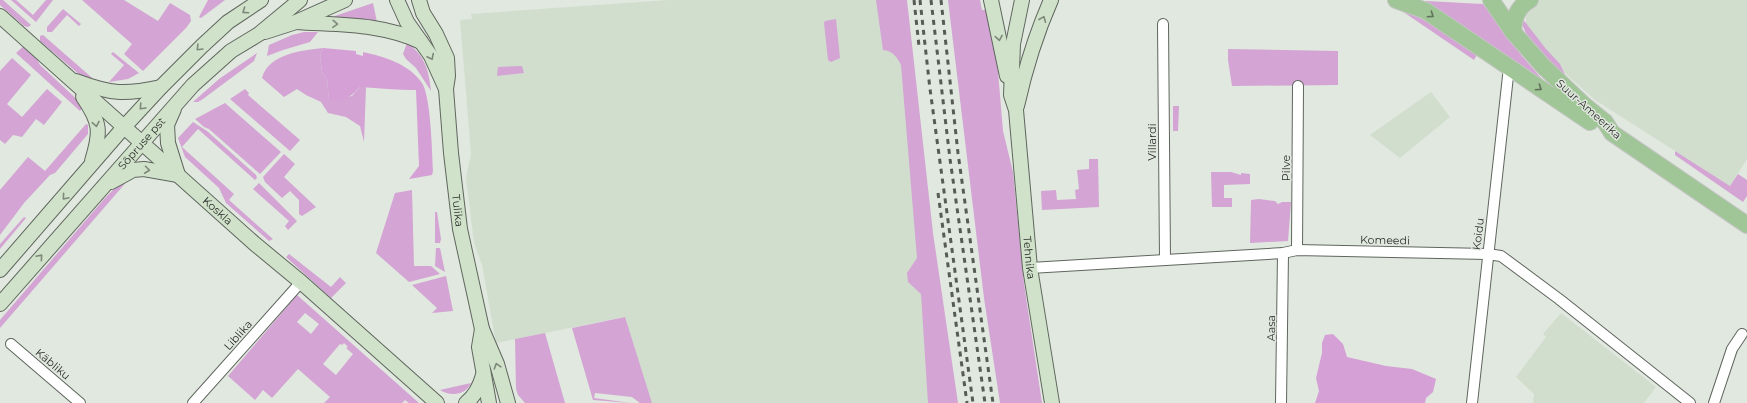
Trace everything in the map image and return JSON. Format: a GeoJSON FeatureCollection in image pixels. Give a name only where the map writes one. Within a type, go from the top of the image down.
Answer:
{"type":"FeatureCollection","features":[{"type":"Feature","properties":{"kind":"main road","name":"Sõpruse pst"},"geometry":{"type":"LineString","coordinates":[[0,270],[161,87],[228,22],[261,0]]}},
{"type":"Feature","properties":{"kind":"main road","name":"Sõpruse pst"},"geometry":{"type":"LineString","coordinates":[[0,304],[141,142],[193,85],[231,51],[259,34],[300,0]]}},
{"type":"Feature","properties":{"kind":"main road"},"geometry":{"type":"LineString","coordinates":[[259,34],[296,22],[346,0]]}},
{"type":"Feature","properties":{"kind":"main road","name":"Tulika"},"geometry":{"type":"LineString","coordinates":[[397,0],[407,22],[431,56],[446,89]]}},
{"type":"Feature","properties":{"kind":"main road","name":"Tulika"},"geometry":{"type":"LineString","coordinates":[[419,0],[423,13],[436,34],[446,58],[448,76],[446,89],[451,153],[460,229],[482,329],[495,358],[508,403]]}},
{"type":"Feature","properties":{"kind":"main road"},"geometry":{"type":"LineString","coordinates":[[991,0],[1011,95]]}},
{"type":"Feature","properties":{"kind":"main road","name":"Tehnika"},"geometry":{"type":"LineString","coordinates":[[1022,0],[1013,44],[1011,95],[1016,110],[1030,268],[1052,403]]}},
{"type":"Feature","properties":{"kind":"main road","name":"Tehnika"},"geometry":{"type":"LineString","coordinates":[[1016,110],[1038,32],[1051,0]]}},
{"type":"Feature","properties":{"kind":"main road"},"geometry":{"type":"LineString","coordinates":[[1396,0],[1426,11],[1600,129],[1612,133]]}},
{"type":"Feature","properties":{"kind":"main road","name":"Suur-Ameerika"},"geometry":{"type":"LineString","coordinates":[[1491,0],[1513,32],[1543,66],[1584,105],[1605,122],[1612,133],[1747,225]]}},
{"type":"Feature","properties":{"kind":"main road"},"geometry":{"type":"LineString","coordinates":[[1513,32],[1514,18],[1518,10],[1530,0]]}},
{"type":"Feature","properties":{"kind":"main road","name":"Koskla"},"geometry":{"type":"LineString","coordinates":[[0,16],[178,176],[255,244],[301,282],[437,403]]}},
{"type":"Feature","properties":{"kind":"main road"},"geometry":{"type":"LineString","coordinates":[[296,22],[361,26],[400,32],[422,42]]}},
{"type":"Feature","properties":{"kind":"main road"},"geometry":{"type":"LineString","coordinates":[[70,79],[101,90],[118,93],[161,87]]}},
{"type":"Feature","properties":{"kind":"main road"},"geometry":{"type":"LineString","coordinates":[[70,79],[85,100],[97,121],[98,141],[90,167]]}},
{"type":"Feature","properties":{"kind":"main road"},"geometry":{"type":"LineString","coordinates":[[100,189],[133,170],[144,169],[178,176],[168,143],[168,125],[177,102]]}},
{"type":"Feature","properties":{"kind":"main road","name":"Tulika"},"geometry":{"type":"LineString","coordinates":[[482,329],[479,347],[488,403]]}},
{"type":"Feature","properties":{"kind":"main road"},"geometry":{"type":"LineString","coordinates":[[466,403],[474,396],[480,386],[483,374]]}},
{"type":"Feature","properties":{"kind":"street","name":"Villardi"},"geometry":{"type":"LineString","coordinates":[[1163,24],[1165,259]]}},
{"type":"Feature","properties":{"kind":"street","name":"Koidu"},"geometry":{"type":"LineString","coordinates":[[1472,403],[1487,254],[1509,67]]}},
{"type":"Feature","properties":{"kind":"street","name":"Pilve"},"geometry":{"type":"LineString","coordinates":[[1297,250],[1298,86]]}},
{"type":"Feature","properties":{"kind":"street","name":"Komeedi"},"geometry":{"type":"LineString","coordinates":[[1030,268],[1283,253],[1297,250],[1487,254],[1501,256],[1559,298],[1690,403]]}},
{"type":"Feature","properties":{"kind":"street","name":"Aasa"},"geometry":{"type":"LineString","coordinates":[[1281,403],[1283,253]]}},
{"type":"Feature","properties":{"kind":"street","name":"Liblika"},"geometry":{"type":"LineString","coordinates":[[193,403],[301,282]]}},
{"type":"Feature","properties":{"kind":"street"},"geometry":{"type":"LineString","coordinates":[[1714,403],[1732,349],[1742,334]]}},
{"type":"Feature","properties":{"kind":"street","name":"Käbliku"},"geometry":{"type":"LineString","coordinates":[[11,344],[80,403]]}},
{"type":"Feature","properties":{"kind":"shaded area"},"geometry":{"type":"Polygon","coordinates":[[[0,0],[3,0],[31,25],[28,27],[24,26],[0,5],[0,0]]]}},
{"type":"Feature","properties":{"kind":"shaded area"},"geometry":{"type":"Polygon","coordinates":[[[11,0],[16,0],[33,15],[46,0],[53,0],[36,22],[11,0]]]}},
{"type":"Feature","properties":{"kind":"shaded area"},"geometry":{"type":"Polygon","coordinates":[[[82,0],[124,0],[158,21],[170,3],[190,15],[191,21],[186,28],[143,71],[124,54],[132,44],[82,0]]]}},
{"type":"Feature","properties":{"kind":"shaded area"},"geometry":{"type":"Polygon","coordinates":[[[208,0],[225,0],[201,18],[199,17],[208,0]]]}},
{"type":"Feature","properties":{"kind":"shaded area"},"geometry":{"type":"Polygon","coordinates":[[[668,0],[895,0],[922,252],[929,403],[652,403],[624,317],[496,343],[482,265],[474,243],[466,178],[471,154],[460,20],[472,19],[471,14],[668,0]]]}},
{"type":"Feature","properties":{"kind":"shaded area"},"geometry":{"type":"Polygon","coordinates":[[[876,0],[907,0],[933,233],[958,403],[928,403],[921,294],[908,282],[907,273],[917,258],[901,65],[894,55],[883,50],[876,0]]]}},
{"type":"Feature","properties":{"kind":"shaded area"},"geometry":{"type":"Polygon","coordinates":[[[948,0],[980,0],[982,10],[989,10],[996,48],[1003,131],[1013,172],[1024,284],[1042,403],[1000,403],[984,298],[948,0]]]}},
{"type":"Feature","properties":{"kind":"shaded area"},"geometry":{"type":"Polygon","coordinates":[[[1526,0],[1747,0],[1747,159],[1730,186],[1595,100],[1547,57],[1526,29],[1526,0]]]}},
{"type":"Feature","properties":{"kind":"shaded area"},"geometry":{"type":"Polygon","coordinates":[[[1425,2],[1483,4],[1522,56],[1542,79],[1425,2]]]}},
{"type":"Feature","properties":{"kind":"shaded area"},"geometry":{"type":"Polygon","coordinates":[[[373,3],[377,22],[335,19],[335,16],[373,3]]]}},
{"type":"Feature","properties":{"kind":"shaded area"},"geometry":{"type":"Polygon","coordinates":[[[63,9],[81,24],[79,26],[67,15],[52,32],[47,32],[47,27],[63,9]]]}},
{"type":"Feature","properties":{"kind":"shaded area"},"geometry":{"type":"Polygon","coordinates":[[[1399,9],[1429,22],[1478,53],[1474,60],[1399,9]]]}},
{"type":"Feature","properties":{"kind":"shaded area"},"geometry":{"type":"Polygon","coordinates":[[[1522,18],[1546,49],[1560,64],[1566,77],[1531,41],[1526,33],[1522,18]]]}},
{"type":"Feature","properties":{"kind":"shaded area"},"geometry":{"type":"Polygon","coordinates":[[[836,19],[840,58],[831,62],[828,60],[824,23],[825,21],[836,19]]]}},
{"type":"Feature","properties":{"kind":"shaded area"},"geometry":{"type":"Polygon","coordinates":[[[304,32],[318,32],[310,42],[267,56],[269,45],[292,35],[304,32]]]}},
{"type":"Feature","properties":{"kind":"shaded area"},"geometry":{"type":"Polygon","coordinates":[[[43,35],[98,83],[81,76],[40,41],[40,36],[43,35]]]}},
{"type":"Feature","properties":{"kind":"shaded area"},"geometry":{"type":"Polygon","coordinates":[[[407,43],[418,53],[425,64],[431,91],[416,68],[406,59],[403,54],[407,43]]]}},
{"type":"Feature","properties":{"kind":"shaded area"},"geometry":{"type":"Polygon","coordinates":[[[25,45],[40,65],[84,106],[80,111],[16,53],[25,45]]]}},
{"type":"Feature","properties":{"kind":"shaded area"},"geometry":{"type":"Polygon","coordinates":[[[323,48],[320,57],[322,72],[327,79],[329,100],[352,96],[360,87],[366,87],[364,142],[360,126],[346,117],[328,113],[321,102],[297,89],[284,97],[262,78],[271,63],[279,58],[296,52],[323,48]]]}},
{"type":"Feature","properties":{"kind":"shaded area"},"geometry":{"type":"Polygon","coordinates":[[[323,48],[356,51],[356,54],[363,56],[363,52],[380,56],[396,62],[417,76],[425,90],[429,112],[432,175],[409,179],[419,166],[416,90],[360,87],[346,98],[329,100],[327,79],[322,72],[320,57],[323,48]]]}},
{"type":"Feature","properties":{"kind":"shaded area"},"geometry":{"type":"Polygon","coordinates":[[[1228,49],[1338,51],[1338,85],[1232,86],[1228,49]]]}},
{"type":"Feature","properties":{"kind":"shaded area"},"geometry":{"type":"Polygon","coordinates":[[[113,52],[139,73],[128,79],[109,82],[124,65],[111,54],[113,52]]]}},
{"type":"Feature","properties":{"kind":"shaded area"},"geometry":{"type":"Polygon","coordinates":[[[257,53],[254,61],[203,99],[198,102],[193,102],[219,79],[257,53]]]}},
{"type":"Feature","properties":{"kind":"shaded area"},"geometry":{"type":"Polygon","coordinates":[[[12,58],[31,75],[7,104],[22,117],[47,89],[62,102],[44,125],[36,119],[22,137],[13,135],[5,144],[0,140],[0,71],[12,58]]]}},
{"type":"Feature","properties":{"kind":"shaded area"},"geometry":{"type":"Polygon","coordinates":[[[522,66],[524,73],[497,76],[498,67],[522,66]]]}},
{"type":"Feature","properties":{"kind":"shaded area"},"geometry":{"type":"Polygon","coordinates":[[[245,89],[249,93],[248,95],[300,140],[290,151],[230,99],[245,89]]]}},
{"type":"Feature","properties":{"kind":"shaded area"},"geometry":{"type":"Polygon","coordinates":[[[1431,92],[1450,117],[1400,158],[1370,135],[1431,92]]]}},
{"type":"Feature","properties":{"kind":"shaded area"},"geometry":{"type":"Polygon","coordinates":[[[225,103],[281,152],[260,174],[209,129],[204,127],[195,119],[225,103]]]}},
{"type":"Feature","properties":{"kind":"shaded area"},"geometry":{"type":"Polygon","coordinates":[[[1173,106],[1179,106],[1178,131],[1173,131],[1173,106]]]}},
{"type":"Feature","properties":{"kind":"shaded area"},"geometry":{"type":"Polygon","coordinates":[[[193,122],[207,131],[256,175],[257,178],[255,180],[198,129],[182,147],[234,194],[229,200],[273,239],[269,241],[226,203],[219,188],[185,157],[178,138],[193,122]]]}},
{"type":"Feature","properties":{"kind":"shaded area"},"geometry":{"type":"Polygon","coordinates":[[[86,124],[88,125],[88,134],[55,173],[50,175],[24,203],[0,235],[0,190],[28,157],[45,171],[86,124]]]}},
{"type":"Feature","properties":{"kind":"shaded area"},"geometry":{"type":"Polygon","coordinates":[[[1675,151],[1730,186],[1738,174],[1747,180],[1747,196],[1743,202],[1675,155],[1675,151]]]}},
{"type":"Feature","properties":{"kind":"shaded area"},"geometry":{"type":"Polygon","coordinates":[[[284,154],[295,164],[284,177],[316,207],[302,216],[299,214],[299,200],[290,191],[282,198],[265,182],[263,177],[284,154]]]}},
{"type":"Feature","properties":{"kind":"shaded area"},"geometry":{"type":"Polygon","coordinates":[[[1089,159],[1098,159],[1099,207],[1042,210],[1041,191],[1056,190],[1057,200],[1076,199],[1075,190],[1079,189],[1077,170],[1089,169],[1089,159]]]}},
{"type":"Feature","properties":{"kind":"shaded area"},"geometry":{"type":"Polygon","coordinates":[[[1211,172],[1231,172],[1241,175],[1241,173],[1250,174],[1250,184],[1224,185],[1224,198],[1232,198],[1232,207],[1212,207],[1211,172]]]}},
{"type":"Feature","properties":{"kind":"shaded area"},"geometry":{"type":"Polygon","coordinates":[[[129,179],[0,328],[0,320],[105,198],[116,187],[129,179]]]}},
{"type":"Feature","properties":{"kind":"shaded area"},"geometry":{"type":"Polygon","coordinates":[[[259,183],[297,221],[288,230],[285,226],[289,221],[253,189],[259,183]]]}},
{"type":"Feature","properties":{"kind":"shaded area"},"geometry":{"type":"Polygon","coordinates":[[[412,190],[414,266],[431,266],[440,274],[409,282],[376,253],[395,193],[412,190]]]}},
{"type":"Feature","properties":{"kind":"shaded area"},"geometry":{"type":"Polygon","coordinates":[[[1259,199],[1275,201],[1278,204],[1282,202],[1291,202],[1288,241],[1250,243],[1251,200],[1259,199]]]}},
{"type":"Feature","properties":{"kind":"shaded area"},"geometry":{"type":"Polygon","coordinates":[[[435,212],[437,212],[441,239],[440,243],[435,243],[435,212]]]}},
{"type":"Feature","properties":{"kind":"shaded area"},"geometry":{"type":"Polygon","coordinates":[[[24,217],[26,218],[0,249],[0,244],[24,217]]]}},
{"type":"Feature","properties":{"kind":"shaded area"},"geometry":{"type":"Polygon","coordinates":[[[436,248],[440,248],[445,272],[435,266],[436,248]]]}},
{"type":"Feature","properties":{"kind":"shaded area"},"geometry":{"type":"Polygon","coordinates":[[[289,254],[331,287],[340,277],[346,283],[331,298],[286,257],[289,254]]]}},
{"type":"Feature","properties":{"kind":"shaded area"},"geometry":{"type":"Polygon","coordinates":[[[446,276],[453,311],[432,313],[437,308],[412,285],[446,276]]]}},
{"type":"Feature","properties":{"kind":"shaded area"},"geometry":{"type":"Polygon","coordinates":[[[297,295],[419,403],[409,403],[405,400],[402,403],[324,403],[330,397],[298,369],[272,398],[263,390],[255,400],[228,376],[297,295]],[[305,313],[297,322],[311,334],[319,324],[305,313]],[[344,343],[342,345],[340,344],[323,364],[336,375],[353,354],[346,348],[348,347],[344,343]]]}},
{"type":"Feature","properties":{"kind":"shaded area"},"geometry":{"type":"Polygon","coordinates":[[[1561,313],[1656,387],[1644,403],[1533,403],[1534,394],[1516,377],[1546,337],[1543,334],[1561,313]]]}},
{"type":"Feature","properties":{"kind":"shaded area"},"geometry":{"type":"Polygon","coordinates":[[[625,317],[652,403],[640,403],[632,397],[595,393],[594,398],[631,403],[593,400],[572,328],[625,317]]]}},
{"type":"Feature","properties":{"kind":"shaded area"},"geometry":{"type":"Polygon","coordinates":[[[545,333],[565,403],[525,403],[518,395],[516,389],[515,339],[545,333]]]}},
{"type":"Feature","properties":{"kind":"shaded area"},"geometry":{"type":"Polygon","coordinates":[[[1333,334],[1343,344],[1347,357],[1386,366],[1412,369],[1436,379],[1433,392],[1426,398],[1425,403],[1315,403],[1319,391],[1316,378],[1322,353],[1322,343],[1325,335],[1333,334]]]}},
{"type":"Feature","properties":{"kind":"shaded area"},"geometry":{"type":"Polygon","coordinates":[[[471,383],[466,390],[458,394],[449,394],[440,390],[471,383]]]}},
{"type":"Feature","properties":{"kind":"railway"},"geometry":{"type":"LineString","coordinates":[[914,0],[919,46]]}},
{"type":"Feature","properties":{"kind":"railway"},"geometry":{"type":"LineString","coordinates":[[920,0],[930,89],[973,403]]}},
{"type":"Feature","properties":{"kind":"railway"},"geometry":{"type":"LineString","coordinates":[[931,0],[950,159],[985,403]]}},
{"type":"Feature","properties":{"kind":"railway"},"geometry":{"type":"LineString","coordinates":[[941,0],[958,153],[993,403]]}},
{"type":"Feature","properties":{"kind":"railway"},"geometry":{"type":"LineString","coordinates":[[938,193],[967,403]]}}]}
